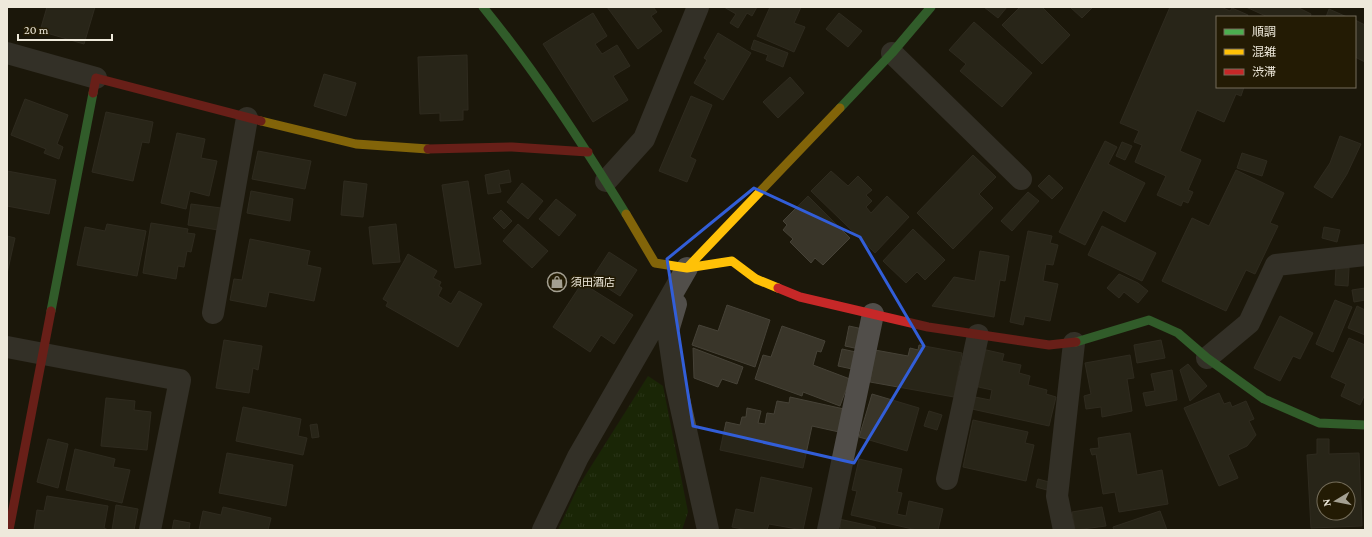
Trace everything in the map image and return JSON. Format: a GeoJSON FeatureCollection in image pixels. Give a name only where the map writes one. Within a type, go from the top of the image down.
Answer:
{"type":"FeatureCollection","features":[{"type":"Feature","properties":{"kind":"street"},"geometry":{"type":"LineString","coordinates":[[483,7],[588,152],[655,263],[687,268],[732,261],[756,279],[800,297],[928,327],[1049,345],[1074,343],[1149,320],[1178,333],[1207,358],[1264,399],[1319,423],[1365,425]]}},
{"type":"Feature","properties":{"kind":"street"},"geometry":{"type":"LineString","coordinates":[[606,181],[644,139],[698,7]]}},
{"type":"Feature","properties":{"kind":"street"},"geometry":{"type":"LineString","coordinates":[[543,530],[578,457],[687,268],[892,53],[931,7]]}},
{"type":"Feature","properties":{"kind":"street"},"geometry":{"type":"LineString","coordinates":[[7,53],[247,118],[356,144],[427,149],[512,147],[588,152]]}},
{"type":"Feature","properties":{"kind":"street"},"geometry":{"type":"LineString","coordinates":[[892,53],[1021,179]]}},
{"type":"Feature","properties":{"kind":"street"},"geometry":{"type":"LineString","coordinates":[[9,530],[96,78]]}},
{"type":"Feature","properties":{"kind":"street"},"geometry":{"type":"LineString","coordinates":[[213,313],[247,118]]}},
{"type":"Feature","properties":{"kind":"street"},"geometry":{"type":"LineString","coordinates":[[1207,358],[1249,323],[1276,265],[1365,255]]}},
{"type":"Feature","properties":{"kind":"street"},"geometry":{"type":"LineString","coordinates":[[687,268],[668,331],[676,385],[708,530]]}},
{"type":"Feature","properties":{"kind":"street"},"geometry":{"type":"LineString","coordinates":[[828,530],[873,314]]}},
{"type":"Feature","properties":{"kind":"street"},"geometry":{"type":"LineString","coordinates":[[947,479],[978,335]]}},
{"type":"Feature","properties":{"kind":"street"},"geometry":{"type":"LineString","coordinates":[[1064,530],[1057,496],[1074,343]]}},
{"type":"Feature","properties":{"kind":"street"},"geometry":{"type":"LineString","coordinates":[[7,347],[180,380],[150,530]]}},
{"type":"Feature","properties":{"kind":"highlighted area"},"geometry":{"type":"Polygon","coordinates":[[[754,188],[860,237],[924,346],[854,463],[693,426],[667,259],[754,188]]]}},
{"type":"Feature","properties":{"kind":"green space"},"geometry":{"type":"Polygon","coordinates":[[[648,376],[663,386],[688,512],[682,530],[558,530],[578,487],[648,376]]]}},
{"type":"Feature","properties":{"kind":"building"},"geometry":{"type":"Polygon","coordinates":[[[47,7],[95,7],[84,44],[40,31],[47,7]]]}},
{"type":"Feature","properties":{"kind":"building"},"geometry":{"type":"Polygon","coordinates":[[[607,7],[653,7],[657,12],[651,16],[662,31],[638,49],[607,7]]]}},
{"type":"Feature","properties":{"kind":"building"},"geometry":{"type":"Polygon","coordinates":[[[724,7],[757,7],[752,16],[747,13],[738,28],[730,23],[736,14],[724,7]]]}},
{"type":"Feature","properties":{"kind":"building"},"geometry":{"type":"Polygon","coordinates":[[[770,7],[801,7],[794,23],[805,27],[794,52],[757,36],[770,7]]]}},
{"type":"Feature","properties":{"kind":"building"},"geometry":{"type":"Polygon","coordinates":[[[984,7],[1007,7],[998,18],[984,7]]]}},
{"type":"Feature","properties":{"kind":"building"},"geometry":{"type":"Polygon","coordinates":[[[1020,7],[1042,7],[1070,35],[1042,64],[1002,25],[1020,7]]]}},
{"type":"Feature","properties":{"kind":"building"},"geometry":{"type":"Polygon","coordinates":[[[1070,7],[1093,7],[1082,18],[1070,7]]]}},
{"type":"Feature","properties":{"kind":"building"},"geometry":{"type":"Polygon","coordinates":[[[1170,7],[1221,7],[1230,11],[1232,8],[1248,15],[1216,16],[1216,88],[1244,88],[1241,96],[1236,94],[1224,122],[1197,110],[1180,151],[1201,160],[1188,190],[1193,192],[1188,203],[1183,201],[1181,206],[1157,195],[1166,176],[1135,162],[1142,145],[1134,142],[1139,131],[1120,123],[1170,7]]]}},
{"type":"Feature","properties":{"kind":"building"},"geometry":{"type":"Polygon","coordinates":[[[1246,7],[1297,7],[1311,14],[1310,16],[1266,16],[1246,7]]]}},
{"type":"Feature","properties":{"kind":"building"},"geometry":{"type":"Polygon","coordinates":[[[1329,9],[1345,16],[1326,16],[1329,9]]]}},
{"type":"Feature","properties":{"kind":"building"},"geometry":{"type":"Polygon","coordinates":[[[593,13],[607,36],[595,44],[602,54],[617,45],[630,66],[613,76],[628,100],[593,122],[543,44],[593,13]]]}},
{"type":"Feature","properties":{"kind":"building"},"geometry":{"type":"Polygon","coordinates":[[[839,13],[862,31],[848,47],[826,29],[839,13]]]}},
{"type":"Feature","properties":{"kind":"building"},"geometry":{"type":"Polygon","coordinates":[[[1356,20],[1365,25],[1365,62],[1356,58],[1356,20]]]}},
{"type":"Feature","properties":{"kind":"building"},"geometry":{"type":"Polygon","coordinates":[[[974,22],[1032,73],[1002,107],[960,71],[966,64],[949,50],[974,22]]]}},
{"type":"Feature","properties":{"kind":"building"},"geometry":{"type":"Polygon","coordinates":[[[718,33],[751,53],[723,100],[694,83],[707,60],[704,58],[718,33]]]}},
{"type":"Feature","properties":{"kind":"building"},"geometry":{"type":"Polygon","coordinates":[[[754,40],[788,53],[783,67],[766,60],[768,55],[751,49],[754,40]]]}},
{"type":"Feature","properties":{"kind":"building"},"geometry":{"type":"Polygon","coordinates":[[[467,55],[468,110],[463,110],[463,120],[440,121],[440,113],[420,114],[418,57],[467,55]]]}},
{"type":"Feature","properties":{"kind":"building"},"geometry":{"type":"Polygon","coordinates":[[[324,74],[356,83],[346,116],[314,106],[324,74]]]}},
{"type":"Feature","properties":{"kind":"building"},"geometry":{"type":"Polygon","coordinates":[[[790,77],[804,93],[778,118],[763,102],[790,77]]]}},
{"type":"Feature","properties":{"kind":"building"},"geometry":{"type":"Polygon","coordinates":[[[691,96],[712,105],[690,157],[696,160],[687,182],[659,171],[691,96]]]}},
{"type":"Feature","properties":{"kind":"building"},"geometry":{"type":"Polygon","coordinates":[[[25,99],[68,115],[57,144],[63,147],[59,159],[44,153],[46,149],[11,135],[25,99]]]}},
{"type":"Feature","properties":{"kind":"building"},"geometry":{"type":"Polygon","coordinates":[[[106,112],[153,122],[149,143],[142,142],[133,181],[92,172],[106,112]]]}},
{"type":"Feature","properties":{"kind":"building"},"geometry":{"type":"Polygon","coordinates":[[[177,133],[205,139],[201,158],[217,161],[209,196],[190,191],[186,209],[161,203],[177,133]]]}},
{"type":"Feature","properties":{"kind":"building"},"geometry":{"type":"Polygon","coordinates":[[[1340,136],[1361,144],[1347,174],[1332,198],[1314,187],[1330,163],[1340,136]]]}},
{"type":"Feature","properties":{"kind":"building"},"geometry":{"type":"Polygon","coordinates":[[[1105,141],[1117,147],[1108,164],[1145,183],[1125,222],[1103,210],[1085,245],[1059,232],[1105,141]]]}},
{"type":"Feature","properties":{"kind":"building"},"geometry":{"type":"Polygon","coordinates":[[[1122,142],[1132,146],[1125,160],[1116,156],[1122,142]]]}},
{"type":"Feature","properties":{"kind":"building"},"geometry":{"type":"Polygon","coordinates":[[[258,151],[311,161],[305,189],[252,179],[258,151]]]}},
{"type":"Feature","properties":{"kind":"building"},"geometry":{"type":"Polygon","coordinates":[[[1242,153],[1267,161],[1262,176],[1237,168],[1242,153]]]}},
{"type":"Feature","properties":{"kind":"building"},"geometry":{"type":"Polygon","coordinates":[[[973,155],[996,177],[979,194],[993,208],[953,249],[917,213],[973,155]]]}},
{"type":"Feature","properties":{"kind":"building"},"geometry":{"type":"Polygon","coordinates":[[[509,170],[511,182],[499,184],[501,192],[488,194],[485,175],[509,170]]]}},
{"type":"Feature","properties":{"kind":"building"},"geometry":{"type":"Polygon","coordinates":[[[1236,170],[1284,193],[1270,223],[1278,226],[1255,274],[1246,270],[1226,311],[1162,281],[1192,218],[1209,226],[1236,170]]]}},
{"type":"Feature","properties":{"kind":"building"},"geometry":{"type":"Polygon","coordinates":[[[7,171],[56,180],[49,214],[7,206],[7,171]]]}},
{"type":"Feature","properties":{"kind":"building"},"geometry":{"type":"Polygon","coordinates":[[[831,171],[848,186],[858,176],[872,190],[866,195],[872,201],[866,207],[871,213],[887,196],[909,217],[875,253],[811,191],[831,171]]]}},
{"type":"Feature","properties":{"kind":"building"},"geometry":{"type":"Polygon","coordinates":[[[1049,175],[1063,188],[1052,199],[1038,186],[1049,175]]]}},
{"type":"Feature","properties":{"kind":"building"},"geometry":{"type":"Polygon","coordinates":[[[344,181],[367,184],[363,217],[341,215],[344,181]]]}},
{"type":"Feature","properties":{"kind":"building"},"geometry":{"type":"Polygon","coordinates":[[[468,181],[481,264],[455,268],[442,185],[468,181]]]}},
{"type":"Feature","properties":{"kind":"building"},"geometry":{"type":"Polygon","coordinates":[[[522,183],[543,201],[528,219],[507,202],[522,183]]]}},
{"type":"Feature","properties":{"kind":"building"},"geometry":{"type":"Polygon","coordinates":[[[251,191],[293,199],[290,221],[247,213],[251,191]]]}},
{"type":"Feature","properties":{"kind":"building"},"geometry":{"type":"Polygon","coordinates":[[[1028,192],[1039,201],[1012,231],[1001,221],[1028,192]]]}},
{"type":"Feature","properties":{"kind":"building"},"geometry":{"type":"Polygon","coordinates":[[[808,196],[850,238],[823,265],[815,258],[811,263],[790,242],[793,239],[783,230],[787,225],[783,221],[808,196]]]}},
{"type":"Feature","properties":{"kind":"building"},"geometry":{"type":"Polygon","coordinates":[[[556,199],[576,215],[559,236],[539,219],[556,199]]]}},
{"type":"Feature","properties":{"kind":"building"},"geometry":{"type":"Polygon","coordinates":[[[191,204],[221,208],[218,230],[188,225],[191,204]]]}},
{"type":"Feature","properties":{"kind":"building"},"geometry":{"type":"Polygon","coordinates":[[[501,210],[512,221],[504,229],[493,218],[501,210]]]}},
{"type":"Feature","properties":{"kind":"building"},"geometry":{"type":"Polygon","coordinates":[[[151,223],[188,229],[187,233],[195,234],[191,252],[187,251],[184,267],[178,266],[176,279],[143,273],[151,223]]]}},
{"type":"Feature","properties":{"kind":"building"},"geometry":{"type":"Polygon","coordinates":[[[107,224],[146,231],[137,276],[77,265],[85,227],[105,231],[107,224]]]}},
{"type":"Feature","properties":{"kind":"building"},"geometry":{"type":"Polygon","coordinates":[[[396,224],[400,262],[373,264],[369,227],[396,224]]]}},
{"type":"Feature","properties":{"kind":"building"},"geometry":{"type":"Polygon","coordinates":[[[518,224],[548,251],[532,268],[503,241],[518,224]]]}},
{"type":"Feature","properties":{"kind":"building"},"geometry":{"type":"Polygon","coordinates":[[[1102,226],[1156,253],[1142,281],[1088,255],[1102,226]]]}},
{"type":"Feature","properties":{"kind":"building"},"geometry":{"type":"Polygon","coordinates":[[[1324,227],[1340,230],[1337,242],[1322,238],[1324,227]]]}},
{"type":"Feature","properties":{"kind":"building"},"geometry":{"type":"Polygon","coordinates":[[[913,229],[945,260],[925,280],[917,272],[906,283],[883,261],[913,229]]]}},
{"type":"Feature","properties":{"kind":"building"},"geometry":{"type":"Polygon","coordinates":[[[1028,231],[1052,236],[1050,243],[1058,245],[1053,265],[1046,264],[1043,281],[1058,284],[1050,321],[1025,316],[1023,325],[1010,322],[1028,231]]]}},
{"type":"Feature","properties":{"kind":"building"},"geometry":{"type":"Polygon","coordinates":[[[7,236],[15,238],[7,274],[7,236]]]}},
{"type":"Feature","properties":{"kind":"building"},"geometry":{"type":"Polygon","coordinates":[[[250,239],[310,251],[307,265],[321,268],[314,301],[269,292],[266,307],[230,300],[234,279],[242,280],[250,239]]]}},
{"type":"Feature","properties":{"kind":"building"},"geometry":{"type":"Polygon","coordinates":[[[980,251],[1009,256],[1005,281],[1000,280],[994,317],[932,306],[954,277],[975,281],[980,251]]]}},
{"type":"Feature","properties":{"kind":"building"},"geometry":{"type":"Polygon","coordinates":[[[609,252],[637,270],[620,296],[592,278],[609,252]]]}},
{"type":"Feature","properties":{"kind":"building"},"geometry":{"type":"Polygon","coordinates":[[[408,254],[437,271],[433,278],[441,282],[439,286],[442,288],[438,296],[451,304],[459,291],[482,304],[458,347],[386,306],[388,302],[383,299],[408,254]]]}},
{"type":"Feature","properties":{"kind":"building"},"geometry":{"type":"Polygon","coordinates":[[[1336,267],[1349,268],[1348,286],[1335,285],[1336,267]]]}},
{"type":"Feature","properties":{"kind":"building"},"geometry":{"type":"Polygon","coordinates":[[[1119,274],[1138,283],[1148,291],[1138,303],[1124,292],[1119,298],[1107,288],[1119,274]]]}},
{"type":"Feature","properties":{"kind":"building"},"geometry":{"type":"Polygon","coordinates":[[[582,283],[633,315],[614,344],[601,335],[590,352],[553,327],[582,283]]]}},
{"type":"Feature","properties":{"kind":"building"},"geometry":{"type":"Polygon","coordinates":[[[1365,288],[1365,300],[1354,302],[1352,290],[1365,288]]]}},
{"type":"Feature","properties":{"kind":"building"},"geometry":{"type":"Polygon","coordinates":[[[1335,300],[1352,307],[1333,352],[1316,344],[1335,300]]]}},
{"type":"Feature","properties":{"kind":"building"},"geometry":{"type":"Polygon","coordinates":[[[727,305],[770,320],[755,367],[692,345],[699,325],[718,331],[727,305]]]}},
{"type":"Feature","properties":{"kind":"building"},"geometry":{"type":"Polygon","coordinates":[[[1357,306],[1365,310],[1365,335],[1348,328],[1357,306]]]}},
{"type":"Feature","properties":{"kind":"building"},"geometry":{"type":"Polygon","coordinates":[[[1280,316],[1313,333],[1300,359],[1293,356],[1280,381],[1254,368],[1280,316]]]}},
{"type":"Feature","properties":{"kind":"building"},"geometry":{"type":"Polygon","coordinates":[[[782,326],[825,341],[821,352],[817,351],[813,365],[850,379],[840,406],[803,392],[802,396],[755,379],[763,355],[771,357],[782,326]]]}},
{"type":"Feature","properties":{"kind":"building"},"geometry":{"type":"Polygon","coordinates":[[[849,326],[863,329],[859,349],[845,346],[849,326]]]}},
{"type":"Feature","properties":{"kind":"building"},"geometry":{"type":"Polygon","coordinates":[[[1349,338],[1365,345],[1365,394],[1360,405],[1341,396],[1346,384],[1331,377],[1349,338]]]}},
{"type":"Feature","properties":{"kind":"building"},"geometry":{"type":"Polygon","coordinates":[[[224,340],[262,346],[258,370],[253,368],[249,393],[216,388],[224,340]]]}},
{"type":"Feature","properties":{"kind":"building"},"geometry":{"type":"Polygon","coordinates":[[[1161,340],[1165,358],[1137,363],[1134,345],[1161,340]]]}},
{"type":"Feature","properties":{"kind":"building"},"geometry":{"type":"Polygon","coordinates":[[[919,345],[962,353],[954,397],[870,382],[875,350],[908,356],[910,348],[918,350],[919,345]]]}},
{"type":"Feature","properties":{"kind":"building"},"geometry":{"type":"Polygon","coordinates":[[[693,348],[743,367],[737,384],[722,379],[718,387],[694,378],[693,348]]]}},
{"type":"Feature","properties":{"kind":"building"},"geometry":{"type":"Polygon","coordinates":[[[842,349],[856,352],[852,369],[838,366],[842,349]]]}},
{"type":"Feature","properties":{"kind":"building"},"geometry":{"type":"Polygon","coordinates":[[[982,349],[1004,354],[1002,361],[1021,365],[1019,373],[1030,376],[1028,385],[1047,390],[1046,394],[1056,397],[1049,426],[972,409],[975,397],[990,400],[992,390],[974,386],[982,349]]]}},
{"type":"Feature","properties":{"kind":"building"},"geometry":{"type":"Polygon","coordinates":[[[1130,355],[1134,378],[1127,379],[1132,411],[1102,417],[1101,407],[1086,409],[1084,396],[1091,394],[1085,363],[1130,355]]]}},
{"type":"Feature","properties":{"kind":"building"},"geometry":{"type":"Polygon","coordinates":[[[1188,364],[1207,386],[1190,401],[1180,370],[1188,364]]]}},
{"type":"Feature","properties":{"kind":"building"},"geometry":{"type":"Polygon","coordinates":[[[1172,370],[1177,400],[1146,406],[1143,393],[1155,391],[1151,374],[1172,370]]]}},
{"type":"Feature","properties":{"kind":"building"},"geometry":{"type":"Polygon","coordinates":[[[1219,393],[1224,404],[1230,402],[1232,407],[1246,401],[1254,419],[1249,421],[1256,435],[1247,446],[1228,455],[1238,478],[1219,486],[1184,408],[1219,393]]]}},
{"type":"Feature","properties":{"kind":"building"},"geometry":{"type":"Polygon","coordinates":[[[872,394],[919,408],[907,451],[859,437],[872,394]]]}},
{"type":"Feature","properties":{"kind":"building"},"geometry":{"type":"Polygon","coordinates":[[[790,397],[844,409],[839,432],[812,426],[803,468],[720,450],[726,422],[740,425],[742,417],[746,417],[747,408],[761,411],[758,423],[765,424],[767,413],[774,414],[777,401],[789,403],[790,397]]]}},
{"type":"Feature","properties":{"kind":"building"},"geometry":{"type":"Polygon","coordinates":[[[106,398],[135,401],[134,410],[151,412],[147,450],[101,446],[106,398]]]}},
{"type":"Feature","properties":{"kind":"building"},"geometry":{"type":"Polygon","coordinates":[[[243,407],[301,419],[298,436],[307,438],[303,455],[236,441],[243,407]]]}},
{"type":"Feature","properties":{"kind":"building"},"geometry":{"type":"Polygon","coordinates":[[[929,411],[942,415],[937,430],[924,426],[929,411]]]}},
{"type":"Feature","properties":{"kind":"building"},"geometry":{"type":"Polygon","coordinates":[[[973,420],[1028,432],[1025,443],[1034,445],[1026,481],[963,467],[973,420]]]}},
{"type":"Feature","properties":{"kind":"building"},"geometry":{"type":"Polygon","coordinates":[[[317,424],[319,437],[312,438],[310,425],[317,424]]]}},
{"type":"Feature","properties":{"kind":"building"},"geometry":{"type":"Polygon","coordinates":[[[1130,433],[1137,475],[1162,470],[1168,504],[1119,512],[1115,492],[1103,494],[1096,454],[1092,455],[1090,449],[1099,448],[1098,438],[1130,433]]]}},
{"type":"Feature","properties":{"kind":"building"},"geometry":{"type":"Polygon","coordinates":[[[48,439],[68,444],[58,488],[37,482],[48,439]]]}},
{"type":"Feature","properties":{"kind":"building"},"geometry":{"type":"Polygon","coordinates":[[[1317,439],[1329,439],[1329,454],[1359,453],[1362,526],[1311,528],[1307,455],[1317,454],[1317,439]]]}},
{"type":"Feature","properties":{"kind":"building"},"geometry":{"type":"Polygon","coordinates":[[[75,449],[115,459],[113,467],[130,470],[122,503],[66,490],[75,449]]]}},
{"type":"Feature","properties":{"kind":"building"},"geometry":{"type":"Polygon","coordinates":[[[227,453],[293,465],[286,506],[219,493],[227,453]]]}},
{"type":"Feature","properties":{"kind":"building"},"geometry":{"type":"Polygon","coordinates":[[[859,459],[902,469],[897,492],[902,493],[897,514],[906,516],[909,501],[943,509],[938,530],[917,530],[851,515],[857,491],[852,490],[859,459]]]}},
{"type":"Feature","properties":{"kind":"building"},"geometry":{"type":"Polygon","coordinates":[[[761,477],[812,488],[803,530],[769,524],[767,530],[748,530],[732,527],[736,509],[754,513],[761,477]]]}},
{"type":"Feature","properties":{"kind":"building"},"geometry":{"type":"Polygon","coordinates":[[[1038,479],[1049,482],[1047,490],[1036,487],[1038,479]]]}},
{"type":"Feature","properties":{"kind":"building"},"geometry":{"type":"Polygon","coordinates":[[[47,496],[108,506],[104,528],[108,530],[34,530],[37,510],[44,511],[47,496]]]}},
{"type":"Feature","properties":{"kind":"building"},"geometry":{"type":"Polygon","coordinates":[[[116,505],[138,509],[134,530],[112,530],[116,505]]]}},
{"type":"Feature","properties":{"kind":"building"},"geometry":{"type":"Polygon","coordinates":[[[223,507],[271,518],[268,530],[199,530],[203,511],[221,515],[223,507]]]}},
{"type":"Feature","properties":{"kind":"building"},"geometry":{"type":"Polygon","coordinates":[[[1102,507],[1106,526],[1075,530],[1072,512],[1102,507]]]}},
{"type":"Feature","properties":{"kind":"building"},"geometry":{"type":"Polygon","coordinates":[[[1160,511],[1167,530],[1114,530],[1113,527],[1160,511]]]}},
{"type":"Feature","properties":{"kind":"building"},"geometry":{"type":"Polygon","coordinates":[[[839,519],[875,527],[876,530],[841,530],[839,519]]]}},
{"type":"Feature","properties":{"kind":"building"},"geometry":{"type":"Polygon","coordinates":[[[174,520],[190,523],[189,530],[172,530],[174,520]]]}},
{"type":"Feature","properties":{"kind":"traffic: fast"},"geometry":{"type":"LineString","coordinates":[[483,7],[522,57],[558,108],[626,214]]}},
{"type":"Feature","properties":{"kind":"traffic: fast"},"geometry":{"type":"LineString","coordinates":[[840,108],[892,53],[931,7]]}},
{"type":"Feature","properties":{"kind":"traffic: fast"},"geometry":{"type":"LineString","coordinates":[[51,311],[93,93]]}},
{"type":"Feature","properties":{"kind":"traffic: fast"},"geometry":{"type":"LineString","coordinates":[[1076,342],[1149,320],[1178,333],[1207,358],[1264,399],[1319,423],[1365,425]]}},
{"type":"Feature","properties":{"kind":"traffic: slow"},"geometry":{"type":"LineString","coordinates":[[687,268],[840,108]]}},
{"type":"Feature","properties":{"kind":"traffic: slow"},"geometry":{"type":"LineString","coordinates":[[261,121],[356,144],[428,149]]}},
{"type":"Feature","properties":{"kind":"traffic: slow"},"geometry":{"type":"LineString","coordinates":[[626,214],[655,263],[687,268],[732,261],[756,279],[778,288]]}},
{"type":"Feature","properties":{"kind":"traffic: jam"},"geometry":{"type":"LineString","coordinates":[[93,93],[96,78],[261,121]]}},
{"type":"Feature","properties":{"kind":"traffic: jam"},"geometry":{"type":"LineString","coordinates":[[428,149],[512,147],[588,152]]}},
{"type":"Feature","properties":{"kind":"traffic: jam"},"geometry":{"type":"LineString","coordinates":[[778,288],[800,297],[928,327],[1049,345],[1076,342]]}},
{"type":"Feature","properties":{"kind":"traffic: jam"},"geometry":{"type":"LineString","coordinates":[[9,530],[51,311]]}},
{"type":"Feature","properties":{"kind":"place","name":"須田酒店"},"geometry":{"type":"Point","coordinates":[557,282]}}]}
